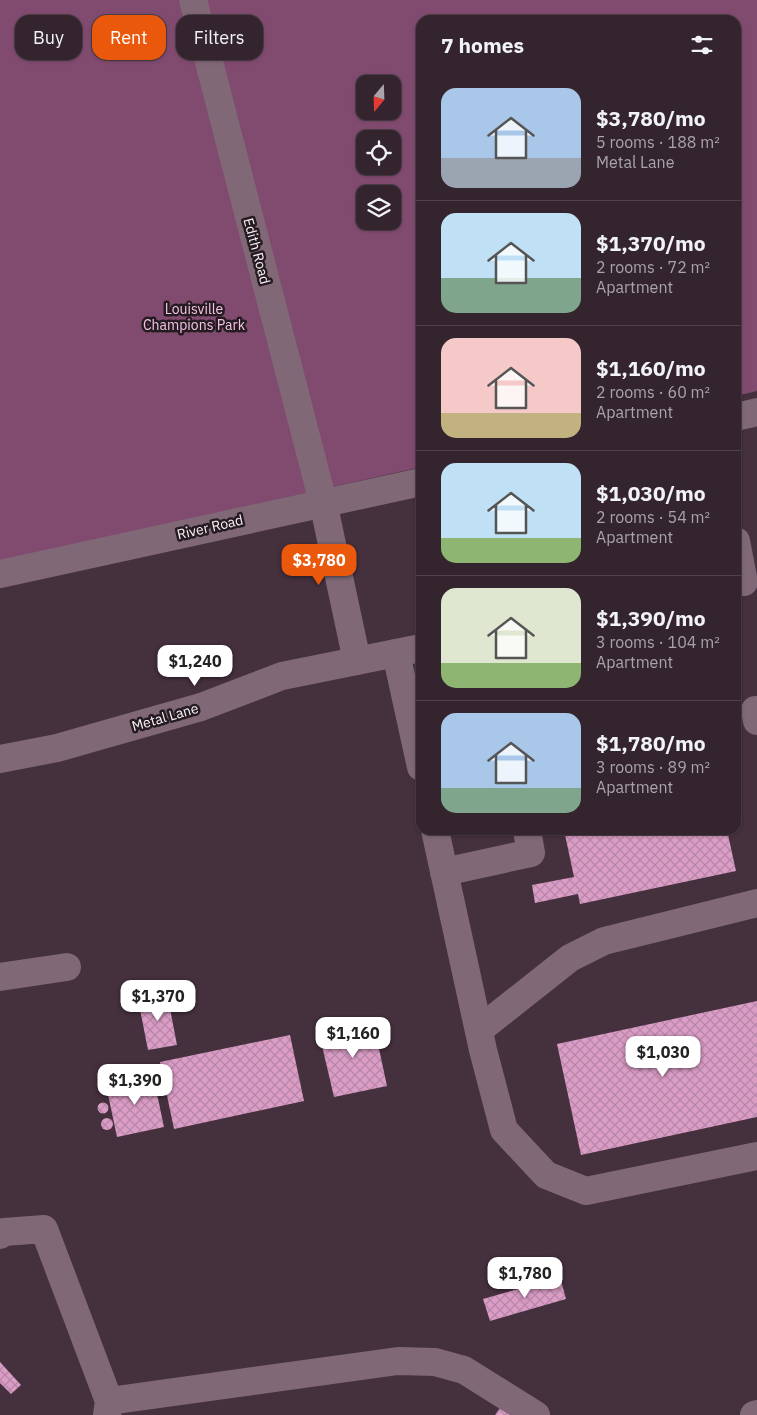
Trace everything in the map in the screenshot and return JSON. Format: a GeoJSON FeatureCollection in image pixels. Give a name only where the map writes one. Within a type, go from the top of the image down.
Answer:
{"type":"FeatureCollection","features":[{"type":"Feature","properties":{"kind":"street","name":"Edith Road"},"geometry":{"type":"LineString","coordinates":[[193,0],[323,502]]}},
{"type":"Feature","properties":{"kind":"street"},"geometry":{"type":"LineString","coordinates":[[741,416],[757,412]]}},
{"type":"Feature","properties":{"kind":"street","name":"River Road"},"geometry":{"type":"LineString","coordinates":[[0,574],[416,483]]}},
{"type":"Feature","properties":{"kind":"street"},"geometry":{"type":"LineString","coordinates":[[323,502],[357,661]]}},
{"type":"Feature","properties":{"kind":"street"},"geometry":{"type":"LineString","coordinates":[[741,562],[746,582]]}},
{"type":"Feature","properties":{"kind":"street"},"geometry":{"type":"LineString","coordinates":[[409,651],[416,719]]}},
{"type":"Feature","properties":{"kind":"street","name":"Metal Lane"},"geometry":{"type":"LineString","coordinates":[[0,759],[57,748],[201,707],[282,676],[409,651]]}},
{"type":"Feature","properties":{"kind":"street"},"geometry":{"type":"LineString","coordinates":[[436,835],[479,1030],[504,1130],[546,1175],[586,1191],[757,1156]]}},
{"type":"Feature","properties":{"kind":"street"},"geometry":{"type":"LineString","coordinates":[[444,872],[531,853],[528,835]]}},
{"type":"Feature","properties":{"kind":"street"},"geometry":{"type":"LineString","coordinates":[[479,1030],[570,958],[604,940],[757,903]]}},
{"type":"Feature","properties":{"kind":"street"},"geometry":{"type":"LineString","coordinates":[[0,977],[67,967]]}},
{"type":"Feature","properties":{"kind":"street"},"geometry":{"type":"LineString","coordinates":[[0,1235],[4,1232],[44,1229],[108,1408],[398,1361],[435,1362],[464,1370],[536,1415]]}},
{"type":"Feature","properties":{"kind":"green space","name":"Louisville Champions Park"},"geometry":{"type":"Polygon","coordinates":[[[0,0],[757,0],[757,391],[741,395],[741,15],[416,15],[416,468],[0,562],[0,0]]]}},
{"type":"Feature","properties":{"kind":"building"},"geometry":{"type":"Polygon","coordinates":[[[565,835],[728,835],[736,871],[580,904],[578,894],[535,903],[532,885],[574,877],[565,835]]]}},
{"type":"Feature","properties":{"kind":"building"},"geometry":{"type":"Polygon","coordinates":[[[167,993],[177,1045],[148,1050],[138,999],[167,993]]]}},
{"type":"Feature","properties":{"kind":"building"},"geometry":{"type":"Polygon","coordinates":[[[757,1001],[757,1117],[581,1155],[557,1044],[757,1001]]]}},
{"type":"Feature","properties":{"kind":"building"},"geometry":{"type":"Polygon","coordinates":[[[373,1021],[387,1086],[334,1097],[319,1033],[373,1021]]]}},
{"type":"Feature","properties":{"kind":"building"},"geometry":{"type":"Polygon","coordinates":[[[290,1035],[304,1101],[174,1129],[160,1062],[290,1035]]]}},
{"type":"Feature","properties":{"kind":"building"},"geometry":{"type":"Polygon","coordinates":[[[153,1075],[164,1127],[117,1137],[106,1085],[153,1075]]]}},
{"type":"Feature","properties":{"kind":"building"},"geometry":{"type":"Polygon","coordinates":[[[103,1102],[109,1108],[103,1114],[97,1108],[103,1102]]]}},
{"type":"Feature","properties":{"kind":"building"},"geometry":{"type":"Polygon","coordinates":[[[105,1118],[109,1118],[113,1124],[109,1130],[105,1130],[101,1126],[101,1122],[105,1118]]]}},
{"type":"Feature","properties":{"kind":"building"},"geometry":{"type":"Polygon","coordinates":[[[560,1277],[566,1299],[490,1321],[483,1299],[560,1277]]]}},
{"type":"Feature","properties":{"kind":"building"},"geometry":{"type":"Polygon","coordinates":[[[0,1362],[21,1385],[11,1394],[0,1383],[0,1362]]]}},
{"type":"Feature","properties":{"kind":"building"},"geometry":{"type":"Polygon","coordinates":[[[502,1405],[517,1415],[495,1415],[502,1405]]]}}]}
